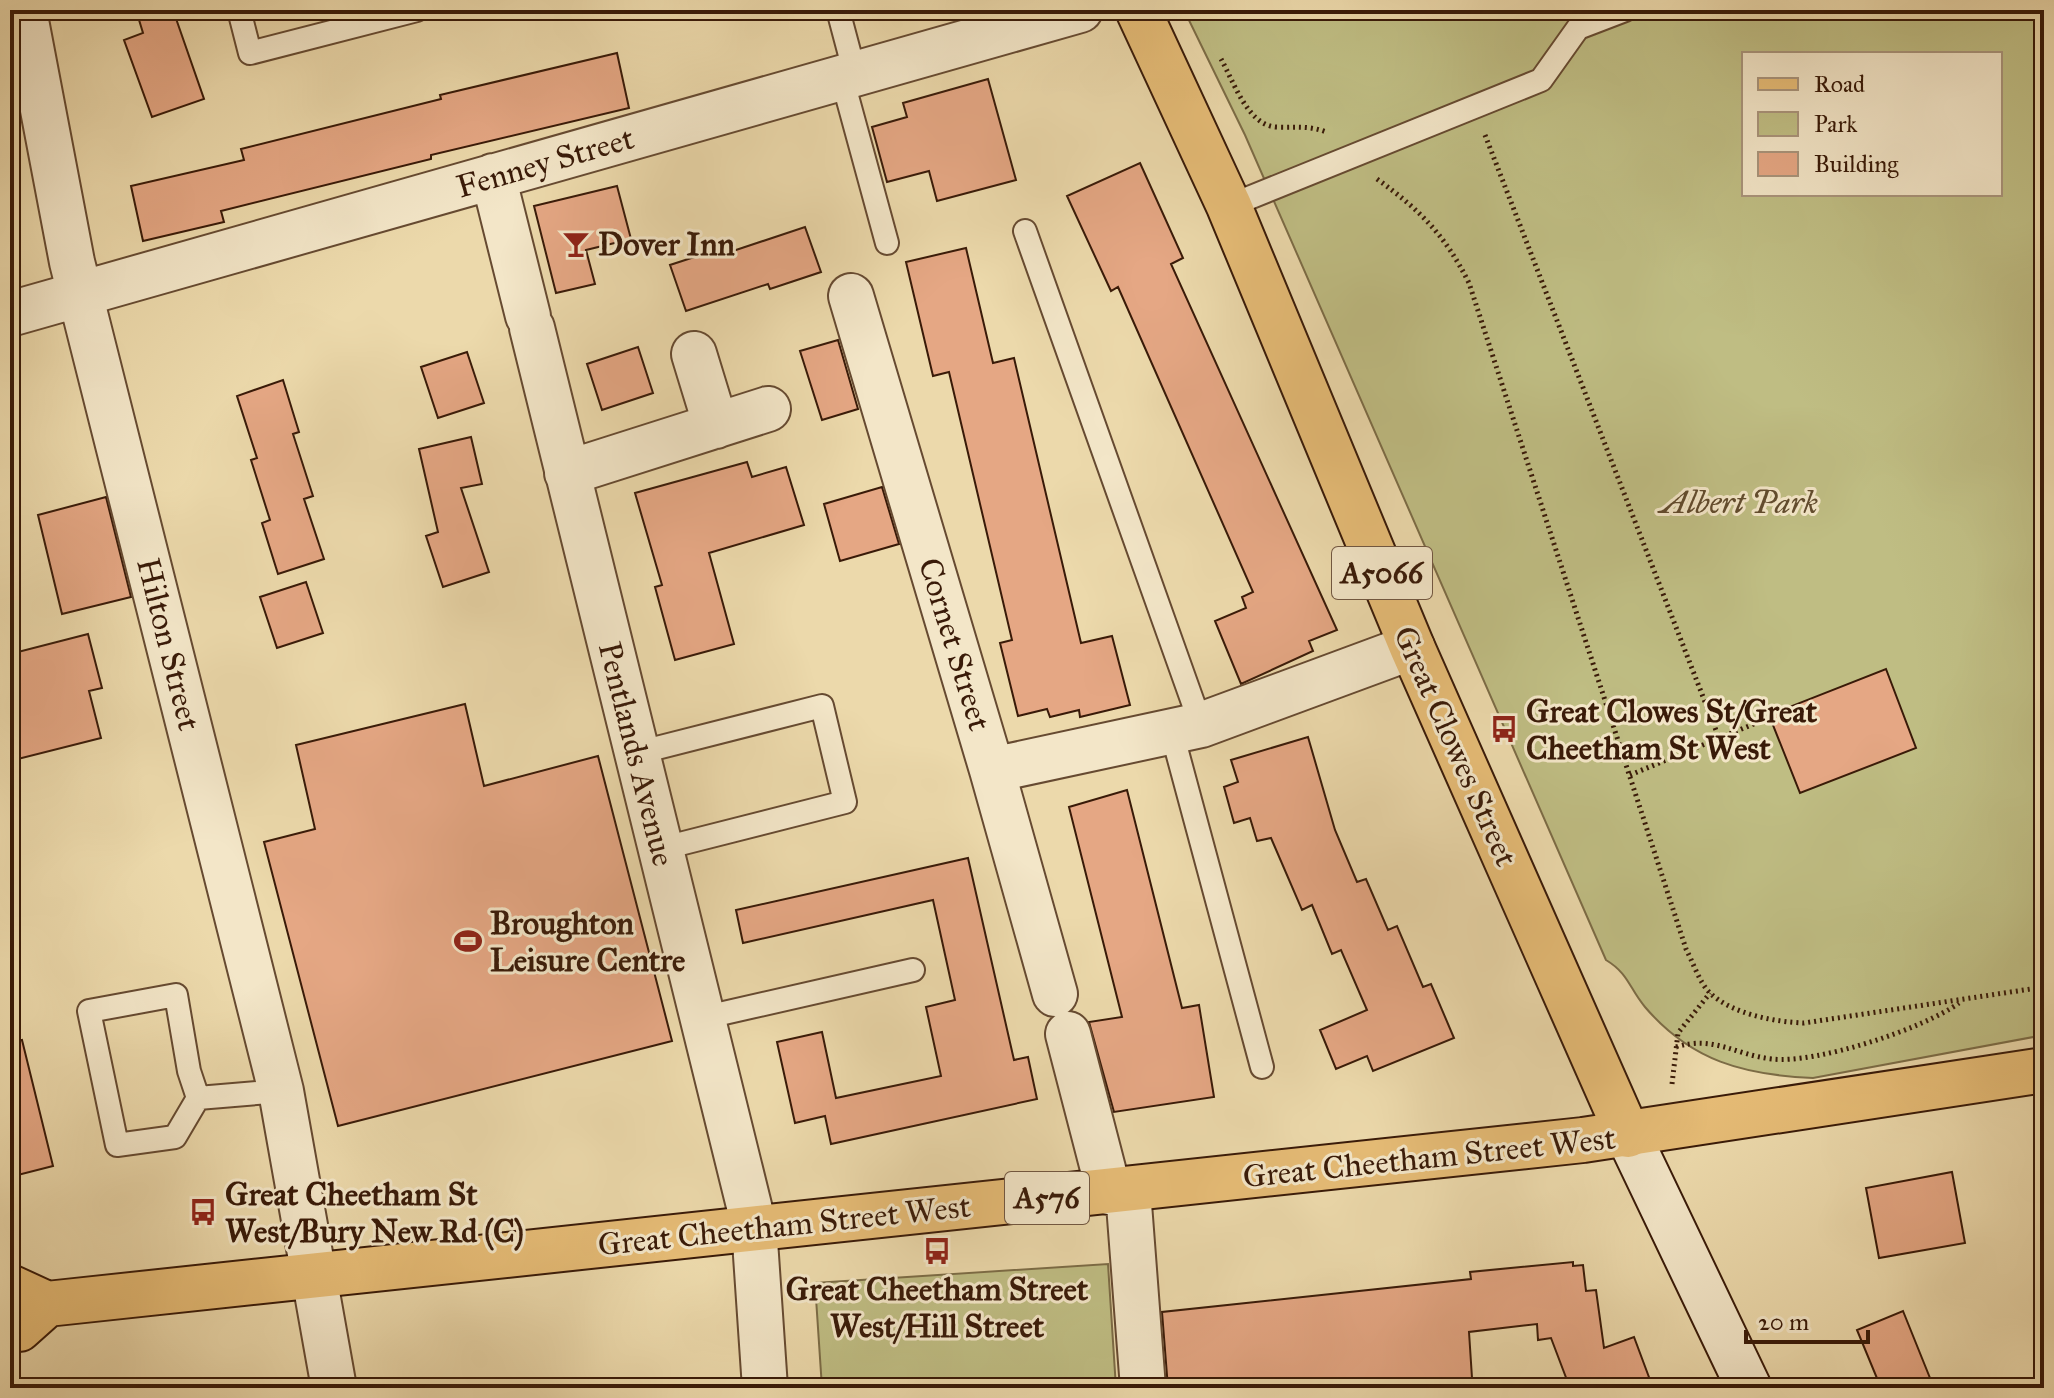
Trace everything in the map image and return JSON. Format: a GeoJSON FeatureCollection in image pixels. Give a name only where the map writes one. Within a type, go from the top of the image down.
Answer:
{"type":"FeatureCollection","features":[{"type":"Feature","properties":{"kind":"main road","name":"Great Clowes Street"},"geometry":{"type":"LineString","coordinates":[[1138,10],[1229,206],[1412,647],[1648,1132]]}},
{"type":"Feature","properties":{"kind":"main road","name":"Great Cheetham Street West"},"geometry":{"type":"LineString","coordinates":[[10,1330],[19,1329],[28,1295],[314,1278],[754,1226],[1119,1192],[1648,1132],[2044,1070]]}},
{"type":"Feature","properties":{"kind":"street","name":"Hilton Street"},"geometry":{"type":"LineString","coordinates":[[24,10],[80,292],[281,1091],[334,1388]]}},
{"type":"Feature","properties":{"kind":"street","name":"Fenney Street"},"geometry":{"type":"LineString","coordinates":[[10,314],[1080,10]]}},
{"type":"Feature","properties":{"kind":"street","name":"Pentlands Avenue"},"geometry":{"type":"LineString","coordinates":[[493,176],[754,1226],[765,1388]]}},
{"type":"Feature","properties":{"kind":"street","name":"Cornet Street"},"geometry":{"type":"LineString","coordinates":[[851,296],[1055,994]]}},
{"type":"Feature","properties":{"kind":"street"},"geometry":{"type":"LineString","coordinates":[[694,354],[716,426]]}},
{"type":"Feature","properties":{"kind":"street"},"geometry":{"type":"LineString","coordinates":[[567,473],[768,409]]}},
{"type":"Feature","properties":{"kind":"street"},"geometry":{"type":"LineString","coordinates":[[992,770],[1187,729],[1412,647]]}},
{"type":"Feature","properties":{"kind":"street"},"geometry":{"type":"LineString","coordinates":[[1068,1034],[1119,1192],[1143,1388]]}},
{"type":"Feature","properties":{"kind":"street","name":"Great Clowes Street"},"geometry":{"type":"LineString","coordinates":[[1648,1132],[1749,1388]]}},
{"type":"Feature","properties":{"kind":"lane"},"geometry":{"type":"LineString","coordinates":[[239,10],[250,53],[417,10]]}},
{"type":"Feature","properties":{"kind":"lane"},"geometry":{"type":"LineString","coordinates":[[838,10],[848,76],[887,243]]}},
{"type":"Feature","properties":{"kind":"lane"},"geometry":{"type":"LineString","coordinates":[[1229,206],[1541,80],[1578,28],[1625,10]]}},
{"type":"Feature","properties":{"kind":"lane"},"geometry":{"type":"LineString","coordinates":[[1025,231],[1187,729],[1262,1067]]}},
{"type":"Feature","properties":{"kind":"lane"},"geometry":{"type":"LineString","coordinates":[[637,753],[822,706],[845,802],[660,849]]}},
{"type":"Feature","properties":{"kind":"lane"},"geometry":{"type":"LineString","coordinates":[[702,1018],[913,970]]}},
{"type":"Feature","properties":{"kind":"lane"},"geometry":{"type":"LineString","coordinates":[[176,995],[189,1071],[198,1098],[175,1137],[117,1145],[89,1011],[176,995]]}},
{"type":"Feature","properties":{"kind":"lane"},"geometry":{"type":"LineString","coordinates":[[198,1098],[281,1091]]}},
{"type":"Feature","properties":{"kind":"path"},"geometry":{"type":"LineString","coordinates":[[1221,59],[1247,107],[1262,122],[1276,127],[1307,126],[1321,130],[1364,152],[1375,178],[1430,221],[1455,254],[1469,283],[1686,949],[1710,993],[1756,1015],[1780,1022],[1804,1023],[2044,987]]}},
{"type":"Feature","properties":{"kind":"path"},"geometry":{"type":"LineString","coordinates":[[1474,108],[1719,738]]}},
{"type":"Feature","properties":{"kind":"path"},"geometry":{"type":"LineString","coordinates":[[1630,775],[1761,721]]}},
{"type":"Feature","properties":{"kind":"path"},"geometry":{"type":"LineString","coordinates":[[1648,1132],[1678,1033],[1710,993]]}},
{"type":"Feature","properties":{"kind":"path"},"geometry":{"type":"LineString","coordinates":[[1676,1047],[1704,1041],[1747,1055],[1806,1059],[1939,1017],[1963,1000]]}},
{"type":"Feature","properties":{"kind":"green space","name":"Albert Park"},"geometry":{"type":"Polygon","coordinates":[[[1184,10],[2044,10],[2044,1035],[1813,1078],[1764,1073],[1720,1062],[1681,1040],[1645,1007],[1624,976],[1606,960],[1245,135],[1184,10]]]}},
{"type":"Feature","properties":{"kind":"green space"},"geometry":{"type":"Polygon","coordinates":[[[1108,1264],[1116,1388],[1051,1388],[1050,1384],[984,1388],[822,1388],[815,1283],[1108,1264]]]}},
{"type":"Feature","properties":{"kind":"building"},"geometry":{"type":"Polygon","coordinates":[[[136,10],[173,10],[204,99],[152,117],[124,40],[143,33],[136,10]]]}},
{"type":"Feature","properties":{"kind":"building"},"geometry":{"type":"Polygon","coordinates":[[[617,53],[629,108],[431,155],[431,159],[221,211],[224,222],[143,241],[131,186],[244,160],[241,149],[441,99],[440,95],[617,53]]]}},
{"type":"Feature","properties":{"kind":"building"},"geometry":{"type":"Polygon","coordinates":[[[988,79],[1016,180],[937,201],[929,171],[887,182],[872,127],[907,117],[903,103],[988,79]]]}},
{"type":"Feature","properties":{"kind":"building"},"geometry":{"type":"Polygon","coordinates":[[[1140,163],[1183,258],[1171,264],[1337,630],[1309,641],[1313,651],[1241,684],[1215,621],[1246,608],[1242,597],[1253,592],[1118,287],[1111,291],[1067,196],[1140,163]]]}},
{"type":"Feature","properties":{"kind":"building","name":"Dover Inn"},"geometry":{"type":"Polygon","coordinates":[[[617,186],[631,239],[586,250],[595,284],[556,293],[534,206],[617,186]]]}},
{"type":"Feature","properties":{"kind":"building"},"geometry":{"type":"Polygon","coordinates":[[[805,227],[821,272],[770,289],[768,284],[686,311],[670,265],[722,248],[724,254],[805,227]]]}},
{"type":"Feature","properties":{"kind":"building"},"geometry":{"type":"Polygon","coordinates":[[[966,248],[993,363],[1014,358],[1081,643],[1112,636],[1130,705],[1080,717],[1079,710],[1050,717],[1047,709],[1018,716],[1000,643],[1012,640],[949,372],[933,376],[906,262],[966,248]]]}},
{"type":"Feature","properties":{"kind":"building"},"geometry":{"type":"Polygon","coordinates":[[[838,340],[858,409],[822,420],[800,351],[838,340]]]}},
{"type":"Feature","properties":{"kind":"building"},"geometry":{"type":"Polygon","coordinates":[[[638,347],[653,393],[602,410],[587,364],[638,347]]]}},
{"type":"Feature","properties":{"kind":"building"},"geometry":{"type":"Polygon","coordinates":[[[467,352],[484,403],[438,418],[421,367],[467,352]]]}},
{"type":"Feature","properties":{"kind":"building"},"geometry":{"type":"Polygon","coordinates":[[[283,380],[299,432],[293,434],[313,496],[304,499],[324,559],[278,574],[262,523],[270,520],[251,460],[257,458],[237,396],[283,380]]]}},
{"type":"Feature","properties":{"kind":"building"},"geometry":{"type":"Polygon","coordinates":[[[471,437],[482,484],[461,488],[489,572],[443,587],[426,536],[438,532],[419,449],[471,437]]]}},
{"type":"Feature","properties":{"kind":"building"},"geometry":{"type":"Polygon","coordinates":[[[747,462],[752,477],[786,467],[804,525],[709,553],[734,644],[675,660],[655,587],[662,585],[635,493],[747,462]]]}},
{"type":"Feature","properties":{"kind":"building"},"geometry":{"type":"Polygon","coordinates":[[[882,487],[899,544],[840,561],[824,504],[882,487]]]}},
{"type":"Feature","properties":{"kind":"building"},"geometry":{"type":"Polygon","coordinates":[[[106,497],[131,597],[62,614],[38,515],[106,497]]]}},
{"type":"Feature","properties":{"kind":"building"},"geometry":{"type":"Polygon","coordinates":[[[306,582],[323,633],[277,648],[260,597],[306,582]]]}},
{"type":"Feature","properties":{"kind":"building"},"geometry":{"type":"Polygon","coordinates":[[[88,634],[102,688],[89,691],[101,738],[10,761],[10,654],[88,634]]]}},
{"type":"Feature","properties":{"kind":"building"},"geometry":{"type":"Polygon","coordinates":[[[1886,669],[1916,748],[1800,793],[1769,715],[1886,669]]]}},
{"type":"Feature","properties":{"kind":"building","name":"Broughton Leisure Centre"},"geometry":{"type":"Polygon","coordinates":[[[465,704],[484,786],[598,756],[672,1041],[338,1126],[264,842],[315,829],[296,745],[465,704]]]}},
{"type":"Feature","properties":{"kind":"building"},"geometry":{"type":"Polygon","coordinates":[[[1308,737],[1335,830],[1357,882],[1366,879],[1388,930],[1397,926],[1423,987],[1431,984],[1454,1038],[1373,1071],[1367,1056],[1336,1069],[1320,1030],[1367,1010],[1341,950],[1332,954],[1312,905],[1302,910],[1271,838],[1257,841],[1250,818],[1234,823],[1224,787],[1238,782],[1231,760],[1308,737]]]}},
{"type":"Feature","properties":{"kind":"building"},"geometry":{"type":"Polygon","coordinates":[[[1127,790],[1182,1008],[1199,1005],[1214,1097],[1114,1112],[1089,1022],[1122,1017],[1069,807],[1127,790]]]}},
{"type":"Feature","properties":{"kind":"building"},"geometry":{"type":"Polygon","coordinates":[[[968,858],[1014,1060],[1028,1057],[1037,1099],[831,1144],[825,1116],[795,1123],[777,1042],[822,1032],[836,1098],[941,1076],[926,1007],[955,1000],[933,900],[743,943],[736,910],[968,858]]]}},
{"type":"Feature","properties":{"kind":"building"},"geometry":{"type":"Polygon","coordinates":[[[22,1040],[53,1166],[10,1177],[10,1042],[22,1040]]]}},
{"type":"Feature","properties":{"kind":"building"},"geometry":{"type":"Polygon","coordinates":[[[1952,1172],[1965,1243],[1879,1258],[1866,1188],[1952,1172]]]}},
{"type":"Feature","properties":{"kind":"building"},"geometry":{"type":"Polygon","coordinates":[[[1573,1262],[1573,1266],[1583,1265],[1586,1291],[1596,1290],[1604,1348],[1634,1337],[1653,1388],[1570,1388],[1551,1338],[1538,1340],[1537,1324],[1469,1332],[1472,1378],[1368,1388],[1168,1388],[1162,1312],[1471,1279],[1470,1272],[1573,1262]]]}},
{"type":"Feature","properties":{"kind":"building"},"geometry":{"type":"Polygon","coordinates":[[[1903,1311],[1934,1388],[1881,1388],[1857,1330],[1903,1311]]]}},
{"type":"Feature","properties":{"kind":"place","name":"Dover Inn"},"geometry":{"type":"Point","coordinates":[576,244]}},
{"type":"Feature","properties":{"kind":"place","name":"Great Clowes St/Great Cheetham St West"},"geometry":{"type":"Point","coordinates":[1504,729]}},
{"type":"Feature","properties":{"kind":"place","name":"Broughton Leisure Centre"},"geometry":{"type":"Point","coordinates":[468,941]}},
{"type":"Feature","properties":{"kind":"place","name":"Great Cheetham St West/Bury New Rd (C)"},"geometry":{"type":"Point","coordinates":[203,1212]}},
{"type":"Feature","properties":{"kind":"place","name":"Great Cheetham Street West/Hill Street"},"geometry":{"type":"Point","coordinates":[937,1251]}}]}
